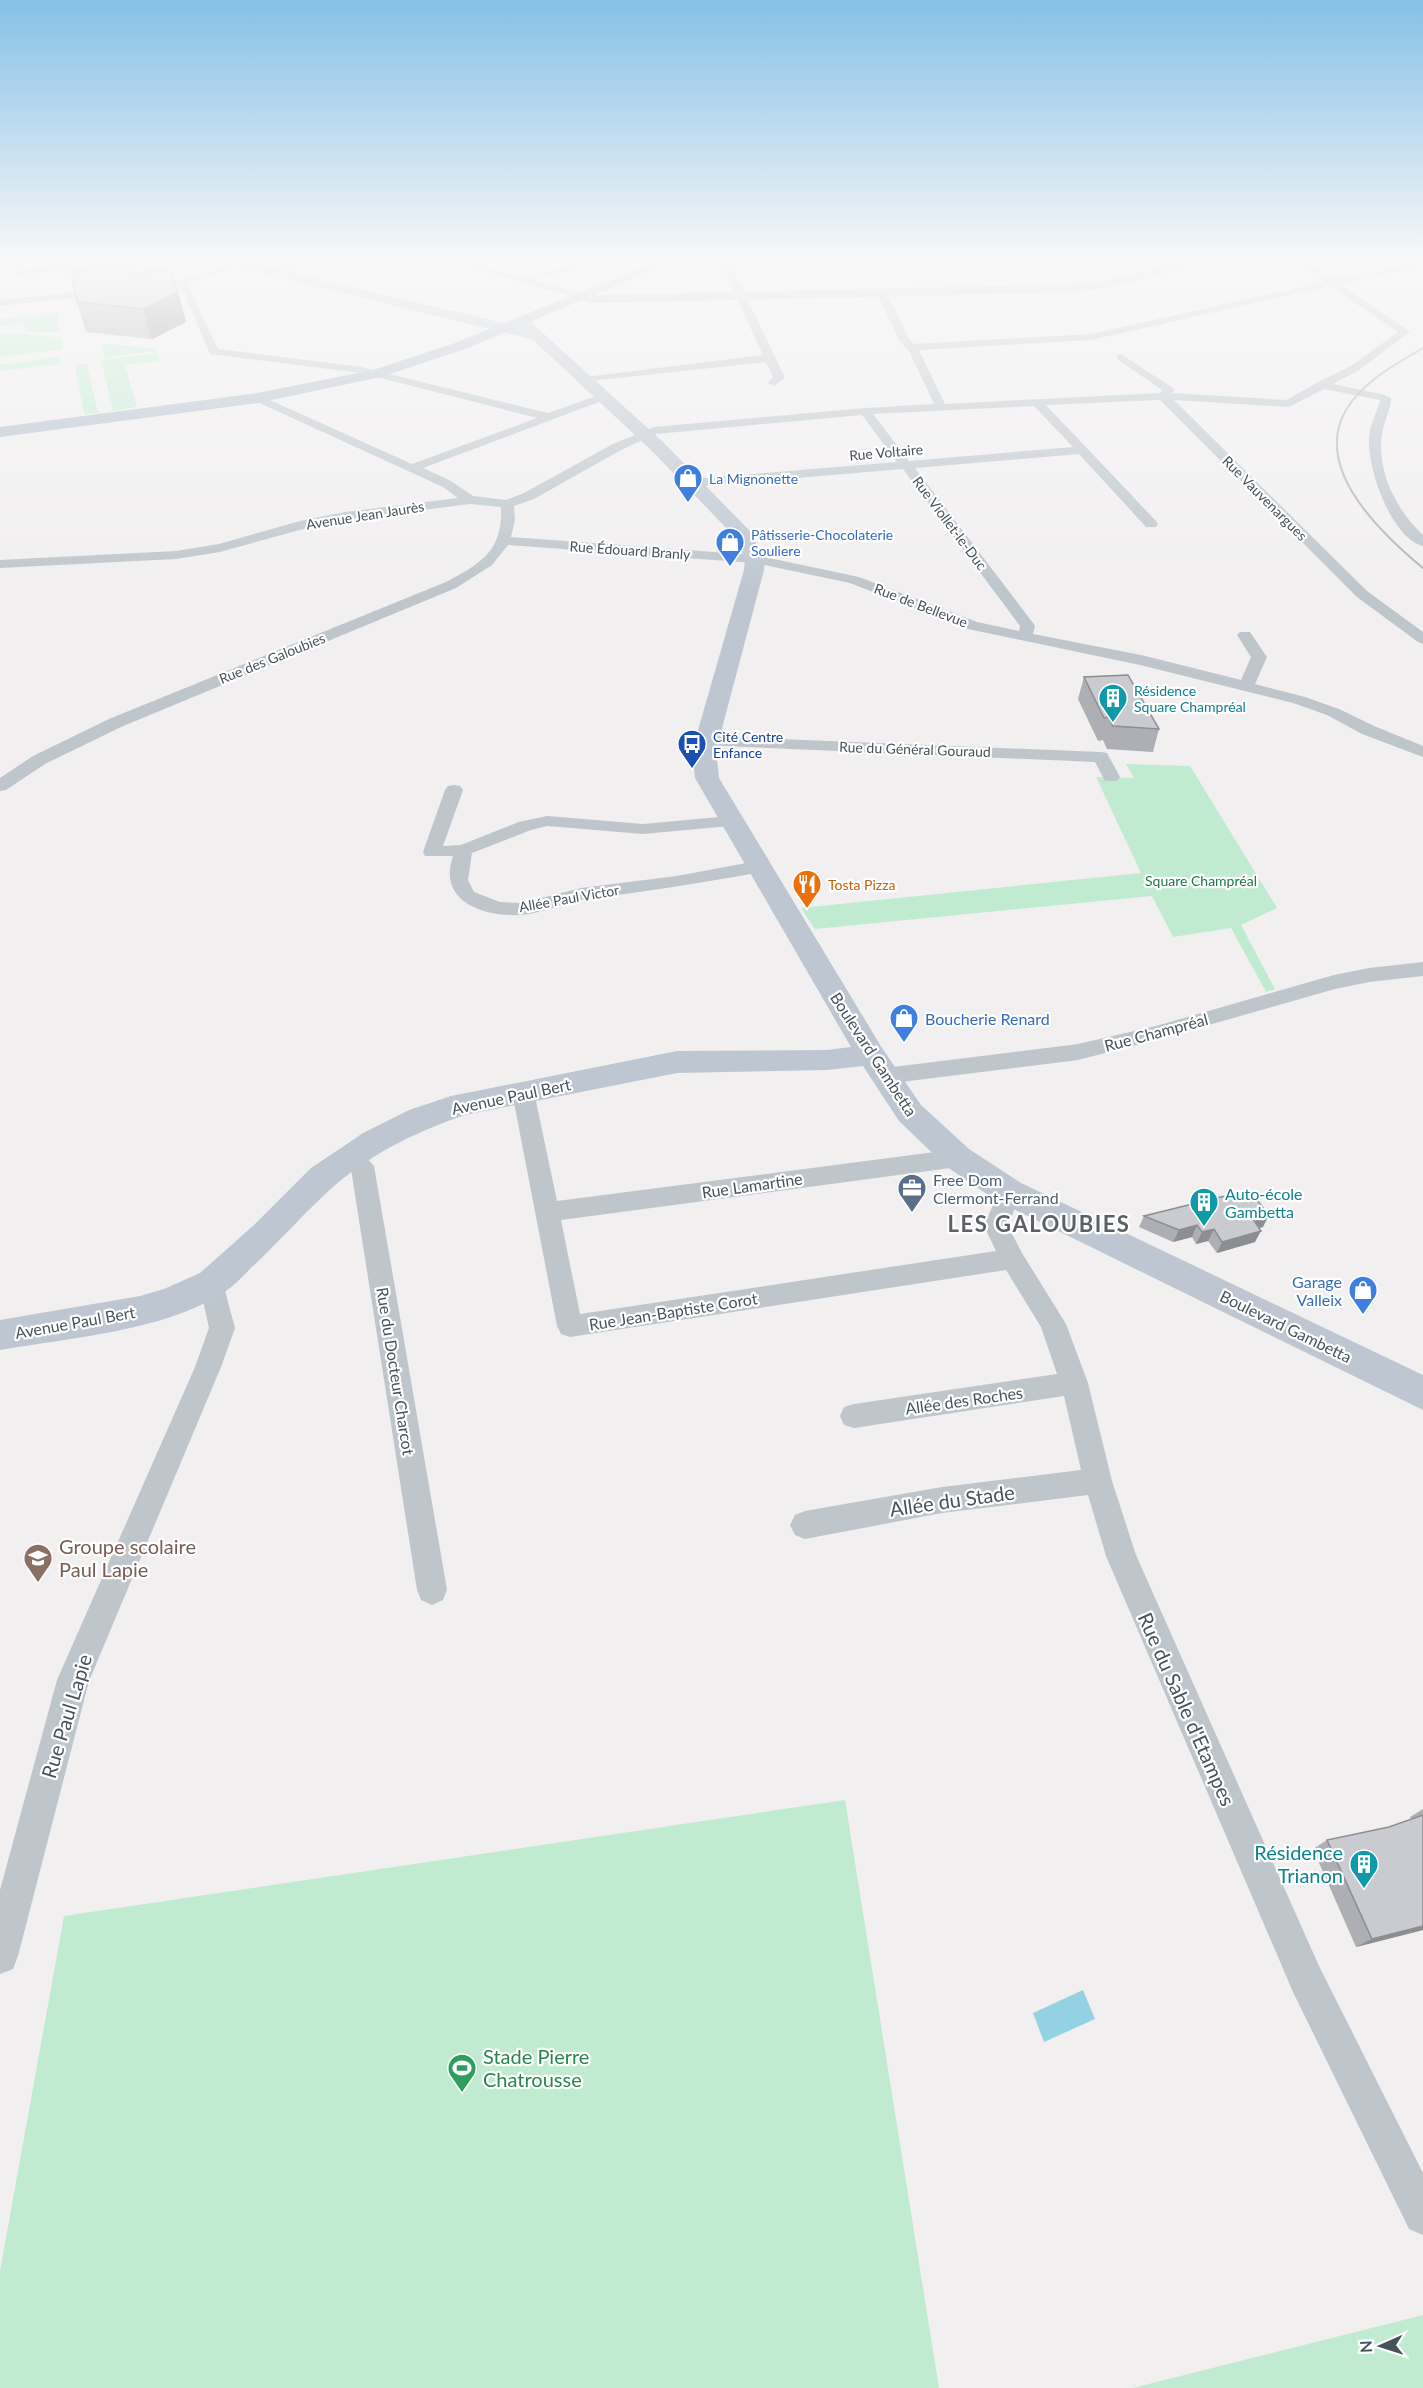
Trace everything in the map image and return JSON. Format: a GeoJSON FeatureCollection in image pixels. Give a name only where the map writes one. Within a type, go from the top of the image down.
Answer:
{"type":"FeatureCollection","features":[{"type":"Feature","properties":{"kind":"main road"},"geometry":{"type":"LineString","coordinates":[[0,432],[257,398],[391,369]]}},
{"type":"Feature","properties":{"kind":"main road"},"geometry":{"type":"LineString","coordinates":[[573,369],[645,436],[742,534],[755,559]]}},
{"type":"Feature","properties":{"kind":"main road","name":"Boulevard Gambetta"},"geometry":{"type":"LineString","coordinates":[[755,559],[754,570],[706,741],[704,751],[707,778],[757,867],[878,1066],[910,1113],[958,1158],[1009,1192],[1423,1394]]}},
{"type":"Feature","properties":{"kind":"main road","name":"Avenue Paul Bert"},"geometry":{"type":"LineString","coordinates":[[0,1335],[140,1311],[173,1301],[212,1283],[266,1234],[323,1177],[352,1156],[374,1141],[420,1118],[462,1104],[677,1062],[827,1060],[878,1066]]}},
{"type":"Feature","properties":{"kind":"street"},"geometry":{"type":"LineString","coordinates":[[359,369],[548,417]]}},
{"type":"Feature","properties":{"kind":"street"},"geometry":{"type":"LineString","coordinates":[[585,380],[673,369]]}},
{"type":"Feature","properties":{"kind":"street"},"geometry":{"type":"LineString","coordinates":[[774,383],[779,378],[775,369]]}},
{"type":"Feature","properties":{"kind":"street"},"geometry":{"type":"LineString","coordinates":[[922,369],[941,407]]}},
{"type":"Feature","properties":{"kind":"street","name":"Rue Vauvenargues"},"geometry":{"type":"LineString","coordinates":[[1139,369],[1169,390],[1163,396],[1362,594],[1423,639]]}},
{"type":"Feature","properties":{"kind":"street","name":"Avenue Jean Jaurès"},"geometry":{"type":"LineString","coordinates":[[0,564],[176,555],[220,548],[325,520],[470,500],[507,504],[529,496],[617,447],[654,431],[865,411],[1163,396],[1289,404],[1352,369]]}},
{"type":"Feature","properties":{"kind":"street"},"geometry":{"type":"LineString","coordinates":[[1320,385],[1385,398],[1386,402],[1379,413],[1375,451],[1376,469],[1395,510],[1412,533],[1423,542]]}},
{"type":"Feature","properties":{"kind":"street"},"geometry":{"type":"LineString","coordinates":[[412,468],[603,397]]}},
{"type":"Feature","properties":{"kind":"street"},"geometry":{"type":"LineString","coordinates":[[257,398],[452,486],[470,500]]}},
{"type":"Feature","properties":{"kind":"street"},"geometry":{"type":"LineString","coordinates":[[1037,402],[1151,524]]}},
{"type":"Feature","properties":{"kind":"street","name":"Rue Viollet-le-Duc"},"geometry":{"type":"LineString","coordinates":[[865,411],[1028,626],[1025,636]]}},
{"type":"Feature","properties":{"kind":"street","name":"Rue Voltaire"},"geometry":{"type":"LineString","coordinates":[[693,483],[1082,450]]}},
{"type":"Feature","properties":{"kind":"street"},"geometry":{"type":"LineString","coordinates":[[505,541],[509,525],[507,504]]}},
{"type":"Feature","properties":{"kind":"street","name":"Rue Édouard Branly"},"geometry":{"type":"LineString","coordinates":[[505,541],[755,559]]}},
{"type":"Feature","properties":{"kind":"street","name":"Rue des Galoubies"},"geometry":{"type":"LineString","coordinates":[[0,786],[39,760],[115,723],[451,585],[476,571],[496,553],[505,541]]}},
{"type":"Feature","properties":{"kind":"street","name":"Rue de Bellevue"},"geometry":{"type":"LineString","coordinates":[[755,559],[854,580],[948,618],[1141,660],[1299,700],[1333,712],[1368,730],[1423,752]]}},
{"type":"Feature","properties":{"kind":"street"},"geometry":{"type":"LineString","coordinates":[[1245,635],[1259,657],[1246,687]]}},
{"type":"Feature","properties":{"kind":"street","name":"Rue du Général Gouraud"},"geometry":{"type":"LineString","coordinates":[[706,741],[1101,757],[1112,777]]}},
{"type":"Feature","properties":{"kind":"street"},"geometry":{"type":"LineString","coordinates":[[454,790],[432,852],[464,850],[525,826],[547,821],[643,829],[730,821]]}},
{"type":"Feature","properties":{"kind":"street","name":"Allée Paul Victor"},"geometry":{"type":"LineString","coordinates":[[464,850],[459,865],[458,880],[467,896],[483,904],[500,908],[521,909],[580,894],[677,882],[757,867]]}},
{"type":"Feature","properties":{"kind":"street","name":"Rue Champréal"},"geometry":{"type":"LineString","coordinates":[[878,1066],[1078,1052],[1156,1033],[1334,982],[1423,969]]}},
{"type":"Feature","properties":{"kind":"street","name":"Rue Jean-Baptiste Corot"},"geometry":{"type":"LineString","coordinates":[[523,1092],[570,1326],[1012,1259]]}},
{"type":"Feature","properties":{"kind":"street","name":"Rue du Docteur Charcot"},"geometry":{"type":"LineString","coordinates":[[352,1156],[362,1166],[432,1590]]}},
{"type":"Feature","properties":{"kind":"street","name":"Rue Lamartine"},"geometry":{"type":"LineString","coordinates":[[547,1212],[958,1158]]}},
{"type":"Feature","properties":{"kind":"street","name":"Rue du Sable d'Etampes"},"geometry":{"type":"LineString","coordinates":[[1009,1192],[996,1226],[1012,1259],[1053,1324],[1074,1383],[1098,1481],[1121,1556],[1296,1958],[1423,2215]]}},
{"type":"Feature","properties":{"kind":"street","name":"Rue Paul Lapie"},"geometry":{"type":"LineString","coordinates":[[0,1956],[73,1680],[208,1367],[222,1328],[212,1283]]}},
{"type":"Feature","properties":{"kind":"street","name":"Allée des Roches"},"geometry":{"type":"LineString","coordinates":[[854,1416],[1074,1383]]}},
{"type":"Feature","properties":{"kind":"street","name":"Allée du Stade"},"geometry":{"type":"LineString","coordinates":[[805,1525],[942,1500],[1098,1481]]}},
{"type":"Feature","properties":{"kind":"green space"},"geometry":{"type":"Polygon","coordinates":[[[76,369],[88,369],[98,413],[84,414],[76,369]]]}},
{"type":"Feature","properties":{"kind":"green space"},"geometry":{"type":"Polygon","coordinates":[[[103,369],[126,369],[137,407],[113,411],[103,369]]]}},
{"type":"Feature","properties":{"kind":"green space","name":"Square Champréal"},"geometry":{"type":"Polygon","coordinates":[[[1126,764],[1190,766],[1277,908],[1241,925],[1275,989],[1266,992],[1231,928],[1173,937],[1152,896],[815,929],[801,908],[1141,873],[1096,777],[1134,778],[1126,764]]]}},
{"type":"Feature","properties":{"kind":"green space","name":"Stade Pierre Chatrousse"},"geometry":{"type":"Polygon","coordinates":[[[845,1800],[939,2388],[0,2388],[0,2271],[64,1916],[845,1800]]]}},
{"type":"Feature","properties":{"kind":"green space"},"geometry":{"type":"Polygon","coordinates":[[[1423,2315],[1423,2388],[1133,2388],[1423,2315]]]}},
{"type":"Feature","properties":{"kind":"water"},"geometry":{"type":"Polygon","coordinates":[[[1083,1990],[1095,2019],[1044,2042],[1033,2013],[1083,1990]]]}},
{"type":"Feature","properties":{"kind":"building"},"geometry":{"type":"Polygon","coordinates":[[[1128,675],[1159,729],[1113,726],[1109,717],[1104,718],[1084,677],[1128,675]]]}},
{"type":"Feature","properties":{"kind":"building"},"geometry":{"type":"Polygon","coordinates":[[[1249,1190],[1269,1215],[1253,1219],[1261,1231],[1222,1242],[1214,1229],[1202,1232],[1197,1225],[1179,1230],[1144,1216],[1249,1190]]]}},
{"type":"Feature","properties":{"kind":"building"},"geometry":{"type":"Polygon","coordinates":[[[1423,1815],[1423,1926],[1372,1939],[1327,1840],[1389,1827],[1423,1815]]]}},
{"type":"Feature","properties":{"kind":"railway"},"geometry":{"type":"LineString","coordinates":[[1388,369],[1368,384],[1353,400],[1340,423],[1337,447],[1342,470],[1353,493],[1368,515],[1386,535],[1423,568]]}},
{"type":"Feature","properties":{"kind":"place","name":"La Mignonette"},"geometry":{"type":"Point","coordinates":[688,504]}},
{"type":"Feature","properties":{"kind":"place","name":"Pâtisserie-Chocolaterie Souliere"},"geometry":{"type":"Point","coordinates":[730,568]}},
{"type":"Feature","properties":{"kind":"place","name":"Résidence Square Champréal"},"geometry":{"type":"Point","coordinates":[1113,724]}},
{"type":"Feature","properties":{"kind":"place","name":"Cité Centre Enfance"},"geometry":{"type":"Point","coordinates":[692,770]}},
{"type":"Feature","properties":{"kind":"place","name":"Tosta Pizza"},"geometry":{"type":"Point","coordinates":[807,910]}},
{"type":"Feature","properties":{"kind":"place","name":"Boucherie Renard"},"geometry":{"type":"Point","coordinates":[904,1044]}},
{"type":"Feature","properties":{"kind":"place","name":"Free Dom Clermont-Ferrand"},"geometry":{"type":"Point","coordinates":[912,1214]}},
{"type":"Feature","properties":{"kind":"place","name":"Auto-école Gambetta"},"geometry":{"type":"Point","coordinates":[1204,1228]}},
{"type":"Feature","properties":{"kind":"place","name":"Garage Valleix"},"geometry":{"type":"Point","coordinates":[1363,1316]}},
{"type":"Feature","properties":{"kind":"place","name":"Groupe scolaire Paul Lapie"},"geometry":{"type":"Point","coordinates":[38,1584]}},
{"type":"Feature","properties":{"kind":"place","name":"Résidence Trianon"},"geometry":{"type":"Point","coordinates":[1364,1890]}},
{"type":"Feature","properties":{"kind":"place","name":"Stade Pierre Chatrousse"},"geometry":{"type":"Point","coordinates":[462,2094]}},
{"type":"Feature","properties":{"kind":"district","name":"LES GALOUBIES"},"geometry":{"type":"Point","coordinates":[1039,1223]}}]}
